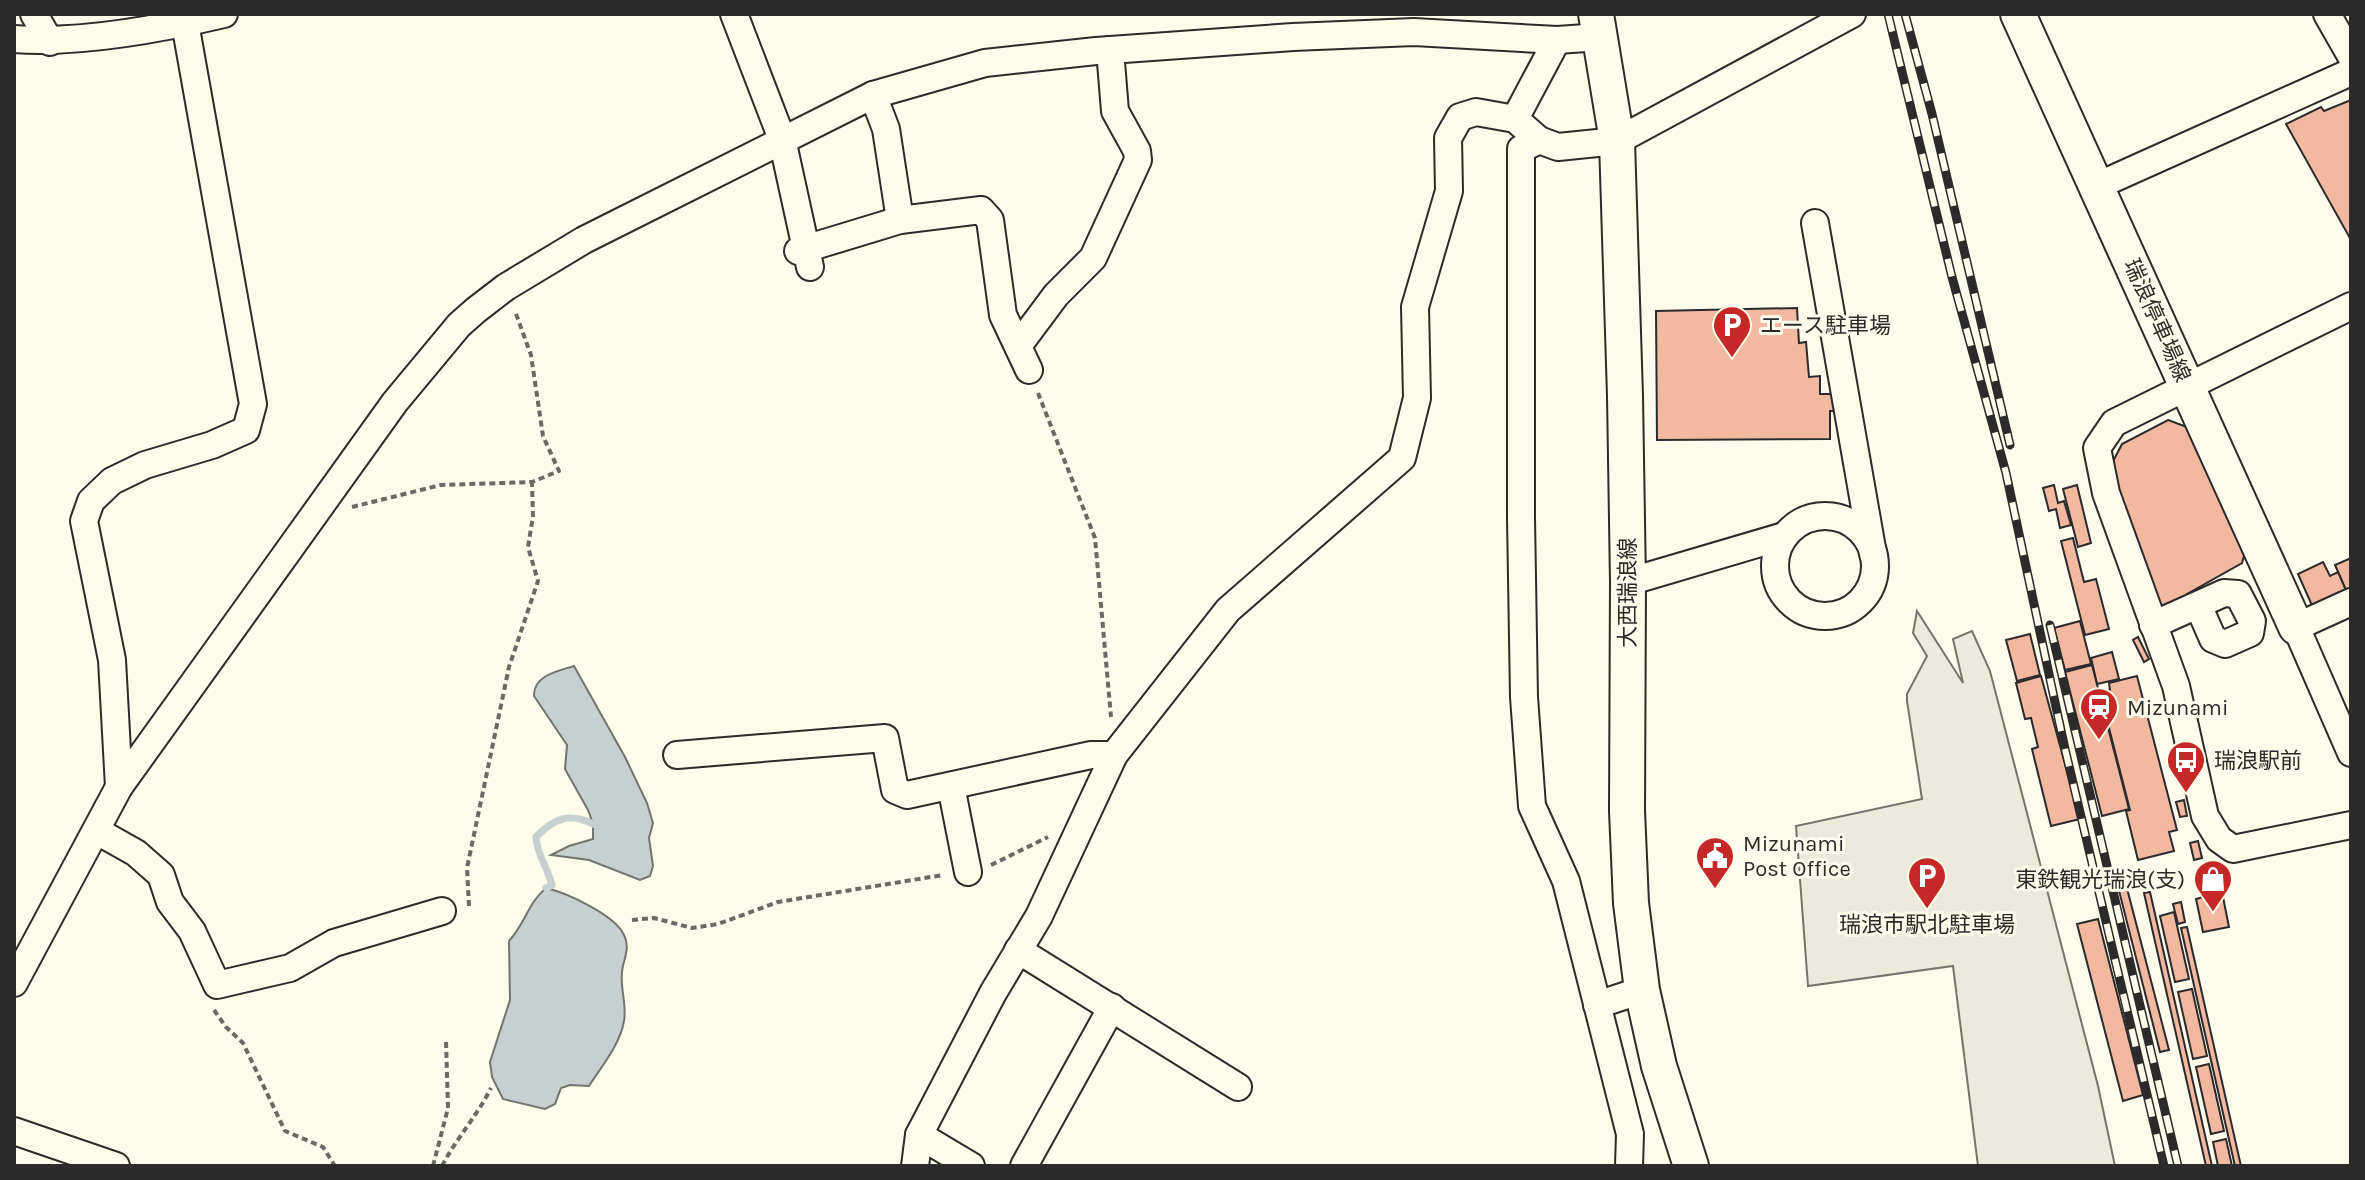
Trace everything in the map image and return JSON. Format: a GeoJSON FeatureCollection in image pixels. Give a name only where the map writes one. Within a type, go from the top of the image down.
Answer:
{"type":"FeatureCollection","features":[{"type":"Feature","properties":{"kind":"main road","name":"瑞浪停車場線"},"geometry":{"type":"LineString","coordinates":[[2018,14],[2296,627]]}},
{"type":"Feature","properties":{"kind":"main road","name":"大西瑞浪線"},"geometry":{"type":"LineString","coordinates":[[1598,26],[1617,141],[1628,582],[1627,811],[1631,903],[1642,990],[1659,1066],[1691,1166]]}},
{"type":"Feature","properties":{"kind":"street"},"geometry":{"type":"LineString","coordinates":[[34,14],[50,42]]}},
{"type":"Feature","properties":{"kind":"street"},"geometry":{"type":"LineString","coordinates":[[14,39],[50,42],[185,23],[224,14]]}},
{"type":"Feature","properties":{"kind":"street"},"geometry":{"type":"LineString","coordinates":[[734,14],[782,139],[805,255],[900,220],[981,210],[990,220],[1003,315],[1029,370]]}},
{"type":"Feature","properties":{"kind":"street"},"geometry":{"type":"LineString","coordinates":[[915,1166],[919,1135],[1039,916],[1114,755],[1228,610],[1402,458],[1417,398],[1415,307],[1449,191],[1448,138],[1460,117],[1476,112],[1515,119],[1539,140],[1558,147],[1617,141],[1852,14]]}},
{"type":"Feature","properties":{"kind":"street"},"geometry":{"type":"LineString","coordinates":[[119,787],[112,660],[84,521],[91,501],[112,481],[145,465],[212,445],[246,430],[253,404],[185,23]]}},
{"type":"Feature","properties":{"kind":"street"},"geometry":{"type":"LineString","coordinates":[[14,983],[23,942],[97,831],[119,787],[419,370],[459,325],[506,287],[584,240],[873,95],[985,63],[1110,50],[1414,32],[1557,40],[1598,26]]}},
{"type":"Feature","properties":{"kind":"street"},"geometry":{"type":"LineString","coordinates":[[1515,119],[1557,40]]}},
{"type":"Feature","properties":{"kind":"street"},"geometry":{"type":"LineString","coordinates":[[1018,346],[1056,295],[1093,258],[1138,160],[1137,151],[1115,111],[1110,50]]}},
{"type":"Feature","properties":{"kind":"street"},"geometry":{"type":"LineString","coordinates":[[2097,186],[2351,72]]}},
{"type":"Feature","properties":{"kind":"street"},"geometry":{"type":"LineString","coordinates":[[873,95],[886,129],[900,220]]}},
{"type":"Feature","properties":{"kind":"street"},"geometry":{"type":"LineString","coordinates":[[1539,140],[1521,149],[1521,518],[1524,697],[1532,806],[1566,881],[1630,1134],[1629,1166]]}},
{"type":"Feature","properties":{"kind":"street"},"geometry":{"type":"LineString","coordinates":[[1815,223],[1873,554],[1873,578],[1862,599],[1849,610],[1833,615],[1816,615],[1800,610],[1779,585],[1775,568],[1777,552],[1784,536],[1810,518],[1826,516],[1842,519],[1856,527],[1867,539],[1873,554]]}},
{"type":"Feature","properties":{"kind":"street"},"geometry":{"type":"LineString","coordinates":[[2351,306],[2114,423],[2097,448],[2106,493],[2176,686],[2205,816],[2219,839],[2233,849],[2351,825]]}},
{"type":"Feature","properties":{"kind":"street"},"geometry":{"type":"LineString","coordinates":[[1628,582],[1784,536]]}},
{"type":"Feature","properties":{"kind":"street"},"geometry":{"type":"LineString","coordinates":[[2351,602],[2296,627],[2351,753]]}},
{"type":"Feature","properties":{"kind":"street"},"geometry":{"type":"LineString","coordinates":[[2153,625],[2198,605]]}},
{"type":"Feature","properties":{"kind":"street"},"geometry":{"type":"LineString","coordinates":[[677,755],[885,738],[895,790],[907,795],[1091,755],[1114,755]]}},
{"type":"Feature","properties":{"kind":"street"},"geometry":{"type":"LineString","coordinates":[[951,786],[968,872]]}},
{"type":"Feature","properties":{"kind":"street"},"geometry":{"type":"LineString","coordinates":[[97,831],[136,853],[161,875],[170,902],[192,931],[217,985],[290,968],[334,943],[442,911]]}},
{"type":"Feature","properties":{"kind":"street"},"geometry":{"type":"LineString","coordinates":[[1018,950],[1238,1087]]}},
{"type":"Feature","properties":{"kind":"street"},"geometry":{"type":"LineString","coordinates":[[1597,1005],[1642,990]]}},
{"type":"Feature","properties":{"kind":"street"},"geometry":{"type":"LineString","coordinates":[[1024,1166],[1112,1007]]}},
{"type":"Feature","properties":{"kind":"street"},"geometry":{"type":"LineString","coordinates":[[14,1131],[116,1166]]}},
{"type":"Feature","properties":{"kind":"street"},"geometry":{"type":"LineString","coordinates":[[919,1135],[971,1166]]}},
{"type":"Feature","properties":{"kind":"path"},"geometry":{"type":"LineString","coordinates":[[311,517],[441,485],[532,482],[559,471],[543,436],[531,355],[506,287]]}},
{"type":"Feature","properties":{"kind":"path"},"geometry":{"type":"LineString","coordinates":[[1029,370],[1095,538],[1114,755]]}},
{"type":"Feature","properties":{"kind":"path"},"geometry":{"type":"LineString","coordinates":[[469,906],[467,868],[509,667],[538,581],[528,547],[533,516],[532,482]]}},
{"type":"Feature","properties":{"kind":"path"},"geometry":{"type":"LineString","coordinates":[[632,920],[654,918],[692,928],[718,924],[778,902],[968,872],[989,866],[1050,836],[1078,832]]}},
{"type":"Feature","properties":{"kind":"path"},"geometry":{"type":"LineString","coordinates":[[217,985],[211,1006],[243,1043],[285,1131],[323,1147],[335,1166]]}},
{"type":"Feature","properties":{"kind":"path"},"geometry":{"type":"LineString","coordinates":[[433,1166],[448,1108],[446,1040]]}},
{"type":"Feature","properties":{"kind":"path"},"geometry":{"type":"LineString","coordinates":[[442,1166],[491,1088]]}},
{"type":"Feature","properties":{"kind":"shaded area","name":"瑞浪市駅北駐車場"},"geometry":{"type":"Polygon","coordinates":[[[1917,611],[1963,683],[1953,639],[1972,631],[1990,671],[2098,1086],[2115,1166],[1978,1166],[1953,966],[1808,986],[1796,826],[1922,799],[1907,701],[1907,694],[1927,656],[1913,633],[1917,611]]]}},
{"type":"Feature","properties":{"kind":"shaded area"},"geometry":{"type":"Polygon","coordinates":[[[574,666],[647,803],[653,823],[649,838],[653,866],[650,876],[640,880],[589,860],[551,855],[593,839],[593,824],[588,810],[565,769],[567,745],[534,696],[542,679],[574,666]]]}},
{"type":"Feature","properties":{"kind":"shaded area"},"geometry":{"type":"Polygon","coordinates":[[[546,888],[578,900],[611,920],[619,927],[627,945],[622,978],[624,1021],[614,1047],[589,1086],[561,1088],[555,1104],[545,1109],[503,1099],[492,1077],[490,1062],[510,1000],[509,941],[546,888]]]}},
{"type":"Feature","properties":{"kind":"building"},"geometry":{"type":"Polygon","coordinates":[[[2351,100],[2351,240],[2286,124],[2321,107],[2324,111],[2351,100]]]}},
{"type":"Feature","properties":{"kind":"building","name":"エース駐車場"},"geometry":{"type":"Polygon","coordinates":[[[1797,308],[1799,343],[1806,342],[1809,377],[1820,376],[1820,394],[1837,394],[1839,411],[1830,411],[1830,439],[1657,440],[1656,311],[1797,308]]]}},
{"type":"Feature","properties":{"kind":"building"},"geometry":{"type":"Polygon","coordinates":[[[2168,420],[2195,430],[2232,529],[2237,527],[2246,549],[2242,563],[2168,608],[2158,604],[2134,531],[2130,534],[2109,469],[2122,444],[2168,420]]]}},
{"type":"Feature","properties":{"kind":"building"},"geometry":{"type":"Polygon","coordinates":[[[2054,485],[2058,503],[2064,501],[2071,525],[2060,528],[2056,509],[2049,511],[2043,488],[2054,485]]]}},
{"type":"Feature","properties":{"kind":"building"},"geometry":{"type":"Polygon","coordinates":[[[2077,485],[2091,543],[2078,547],[2063,489],[2077,485]]]}},
{"type":"Feature","properties":{"kind":"building"},"geometry":{"type":"Polygon","coordinates":[[[2073,538],[2084,582],[2096,579],[2109,629],[2085,635],[2061,541],[2073,538]]]}},
{"type":"Feature","properties":{"kind":"building"},"geometry":{"type":"Polygon","coordinates":[[[2351,558],[2351,593],[2348,595],[2335,565],[2351,558]]]}},
{"type":"Feature","properties":{"kind":"building"},"geometry":{"type":"Polygon","coordinates":[[[2323,562],[2330,576],[2338,572],[2348,595],[2314,610],[2298,574],[2323,562]]]}},
{"type":"Feature","properties":{"kind":"building"},"geometry":{"type":"Polygon","coordinates":[[[2080,621],[2091,664],[2065,670],[2054,628],[2080,621]]]}},
{"type":"Feature","properties":{"kind":"building"},"geometry":{"type":"Polygon","coordinates":[[[2030,634],[2040,675],[2017,681],[2006,640],[2030,634]]]}},
{"type":"Feature","properties":{"kind":"building"},"geometry":{"type":"Polygon","coordinates":[[[2138,637],[2149,659],[2144,662],[2133,640],[2138,637]]]}},
{"type":"Feature","properties":{"kind":"building"},"geometry":{"type":"Polygon","coordinates":[[[2112,652],[2119,679],[2097,684],[2091,658],[2112,652]]]}},
{"type":"Feature","properties":{"kind":"building"},"geometry":{"type":"Polygon","coordinates":[[[2092,665],[2129,809],[2102,816],[2065,672],[2092,665]]]}},
{"type":"Feature","properties":{"kind":"building"},"geometry":{"type":"Polygon","coordinates":[[[2041,676],[2080,819],[2051,826],[2032,749],[2038,747],[2031,718],[2025,719],[2016,683],[2041,676]]]}},
{"type":"Feature","properties":{"kind":"building"},"geometry":{"type":"Polygon","coordinates":[[[2137,676],[2177,830],[2169,832],[2174,851],[2138,860],[2126,811],[2130,810],[2100,693],[2110,690],[2109,683],[2137,676]]]}},
{"type":"Feature","properties":{"kind":"building"},"geometry":{"type":"Polygon","coordinates":[[[2184,800],[2187,816],[2180,817],[2176,802],[2184,800]]]}},
{"type":"Feature","properties":{"kind":"building"},"geometry":{"type":"Polygon","coordinates":[[[2198,841],[2202,858],[2194,860],[2190,843],[2198,841]]]}},
{"type":"Feature","properties":{"kind":"building"},"geometry":{"type":"Polygon","coordinates":[[[2123,873],[2169,1050],[2160,1052],[2115,875],[2123,873]]]}},
{"type":"Feature","properties":{"kind":"building"},"geometry":{"type":"Polygon","coordinates":[[[2150,892],[2212,1166],[2206,1166],[2144,893],[2150,892]]]}},
{"type":"Feature","properties":{"kind":"building","name":"東鉄観光瑞浪(支)"},"geometry":{"type":"Polygon","coordinates":[[[2222,892],[2229,927],[2203,932],[2196,899],[2222,892]]]}},
{"type":"Feature","properties":{"kind":"building"},"geometry":{"type":"Polygon","coordinates":[[[2181,902],[2185,922],[2178,924],[2173,904],[2181,902]]]}},
{"type":"Feature","properties":{"kind":"building"},"geometry":{"type":"Polygon","coordinates":[[[2174,912],[2189,979],[2175,982],[2160,916],[2174,912]]]}},
{"type":"Feature","properties":{"kind":"building"},"geometry":{"type":"Polygon","coordinates":[[[2098,919],[2143,1095],[2123,1101],[2077,924],[2098,919]]]}},
{"type":"Feature","properties":{"kind":"building"},"geometry":{"type":"Polygon","coordinates":[[[2187,927],[2241,1166],[2235,1166],[2181,928],[2187,927]]]}},
{"type":"Feature","properties":{"kind":"building"},"geometry":{"type":"Polygon","coordinates":[[[2192,989],[2207,1056],[2193,1059],[2178,992],[2192,989]]]}},
{"type":"Feature","properties":{"kind":"building"},"geometry":{"type":"Polygon","coordinates":[[[2209,1064],[2224,1131],[2211,1134],[2196,1067],[2209,1064]]]}},
{"type":"Feature","properties":{"kind":"building"},"geometry":{"type":"Polygon","coordinates":[[[2226,1139],[2232,1166],[2218,1166],[2213,1142],[2226,1139]]]}},
{"type":"Feature","properties":{"kind":"waterway"},"geometry":{"type":"LineString","coordinates":[[546,888],[552,885],[536,837],[562,819],[576,818],[593,824]]}},
{"type":"Feature","properties":{"kind":"railway"},"geometry":{"type":"LineString","coordinates":[[1888,14],[1952,277],[2006,473],[2065,749],[2164,1166]]}},
{"type":"Feature","properties":{"kind":"railway"},"geometry":{"type":"LineString","coordinates":[[1905,14],[1932,114],[2010,445]]}},
{"type":"Feature","properties":{"kind":"railway"},"geometry":{"type":"LineString","coordinates":[[2050,625],[2178,1166]]}},
{"type":"Feature","properties":{"kind":"place","name":"エース駐車場"},"geometry":{"type":"Point","coordinates":[1732,359]}},
{"type":"Feature","properties":{"kind":"place","name":"Mizunami"},"geometry":{"type":"Point","coordinates":[2099,741]}},
{"type":"Feature","properties":{"kind":"place","name":"瑞浪駅前"},"geometry":{"type":"Point","coordinates":[2186,794]}},
{"type":"Feature","properties":{"kind":"place","name":"Mizunami Post Office"},"geometry":{"type":"Point","coordinates":[1715,890]}},
{"type":"Feature","properties":{"kind":"place","name":"瑞浪市駅北駐車場"},"geometry":{"type":"Point","coordinates":[1927,910]}},
{"type":"Feature","properties":{"kind":"place","name":"東鉄観光瑞浪(支)"},"geometry":{"type":"Point","coordinates":[2213,913]}}]}
